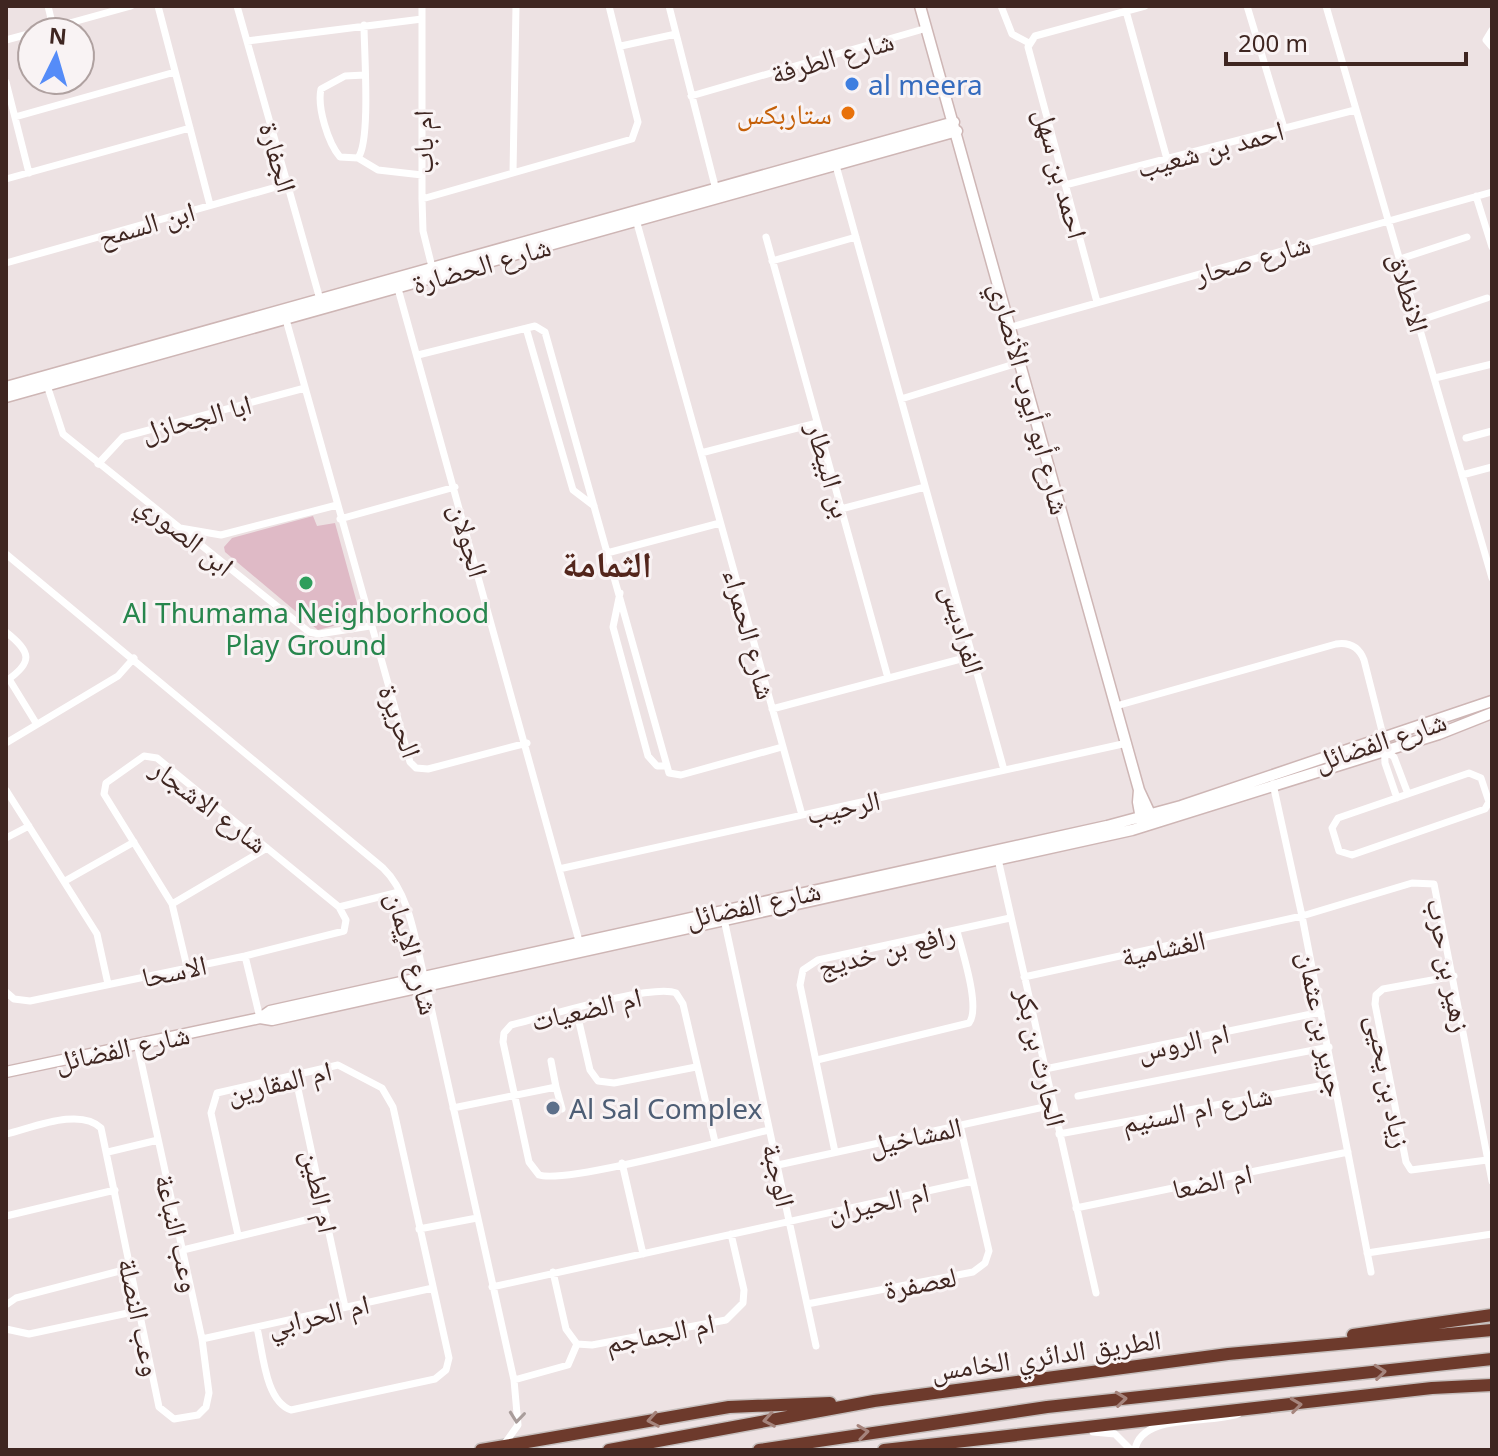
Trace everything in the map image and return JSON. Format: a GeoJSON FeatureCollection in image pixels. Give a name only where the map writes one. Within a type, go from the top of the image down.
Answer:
{"type":"FeatureCollection","features":[{"type":"Feature","properties":{"kind":"highway"},"geometry":{"type":"LineString","coordinates":[[1228,1354],[1492,1315]]}},
{"type":"Feature","properties":{"kind":"highway","name":"الطريق الدائري الخامس"},"geometry":{"type":"LineString","coordinates":[[609,1450],[874,1401],[1228,1354],[1492,1330]]}},
{"type":"Feature","properties":{"kind":"highway","name":"الطريق الدائري الخامس"},"geometry":{"type":"LineString","coordinates":[[759,1450],[1047,1407],[1492,1359]]}},
{"type":"Feature","properties":{"kind":"highway"},"geometry":{"type":"LineString","coordinates":[[1447,1364],[1492,1365]]}},
{"type":"Feature","properties":{"kind":"highway"},"geometry":{"type":"LineString","coordinates":[[884,1450],[1492,1385]]}},
{"type":"Feature","properties":{"kind":"highway"},"geometry":{"type":"LineString","coordinates":[[481,1450],[729,1407],[874,1401]]}},
{"type":"Feature","properties":{"kind":"street"},"geometry":{"type":"LineString","coordinates":[[94,16],[131,6]]}},
{"type":"Feature","properties":{"kind":"street"},"geometry":{"type":"LineString","coordinates":[[158,6],[210,205]]}},
{"type":"Feature","properties":{"kind":"street","name":"الجفارة"},"geometry":{"type":"LineString","coordinates":[[237,6],[321,304]]}},
{"type":"Feature","properties":{"kind":"street","name":"ام باب"},"geometry":{"type":"LineString","coordinates":[[422,6],[423,231],[433,273]]}},
{"type":"Feature","properties":{"kind":"street"},"geometry":{"type":"LineString","coordinates":[[513,172],[516,6]]}},
{"type":"Feature","properties":{"kind":"street"},"geometry":{"type":"LineString","coordinates":[[422,199],[632,139],[638,132],[638,122],[609,6]]}},
{"type":"Feature","properties":{"kind":"street"},"geometry":{"type":"LineString","coordinates":[[669,6],[717,194]]}},
{"type":"Feature","properties":{"kind":"street","name":"شارع أبو أيوب الأنصاري"},"geometry":{"type":"LineString","coordinates":[[920,6],[1147,821]]}},
{"type":"Feature","properties":{"kind":"street","name":"احمد بن سهل"},"geometry":{"type":"LineString","coordinates":[[1001,6],[1012,34],[1029,43],[1097,302]]}},
{"type":"Feature","properties":{"kind":"street"},"geometry":{"type":"LineString","coordinates":[[1029,43],[1035,36],[1145,6]]}},
{"type":"Feature","properties":{"kind":"street"},"geometry":{"type":"LineString","coordinates":[[1247,6],[1284,128]]}},
{"type":"Feature","properties":{"kind":"street","name":"الانطلاق"},"geometry":{"type":"LineString","coordinates":[[1326,6],[1492,578]]}},
{"type":"Feature","properties":{"kind":"street"},"geometry":{"type":"LineString","coordinates":[[1126,11],[1167,159]]}},
{"type":"Feature","properties":{"kind":"street"},"geometry":{"type":"LineString","coordinates":[[247,41],[422,19]]}},
{"type":"Feature","properties":{"kind":"street"},"geometry":{"type":"LineString","coordinates":[[358,158],[364,146],[364,25]]}},
{"type":"Feature","properties":{"kind":"street","name":"شارع الطرفة"},"geometry":{"type":"LineString","coordinates":[[691,96],[927,28]]}},
{"type":"Feature","properties":{"kind":"street"},"geometry":{"type":"LineString","coordinates":[[1492,30],[1486,40],[1492,47]]}},
{"type":"Feature","properties":{"kind":"street"},"geometry":{"type":"LineString","coordinates":[[621,46],[676,34]]}},
{"type":"Feature","properties":{"kind":"street"},"geometry":{"type":"LineString","coordinates":[[15,117],[175,72]]}},
{"type":"Feature","properties":{"kind":"street"},"geometry":{"type":"LineString","coordinates":[[365,75],[345,76],[321,89],[319,99],[334,150],[340,157],[358,158],[378,170],[422,175]]}},
{"type":"Feature","properties":{"kind":"street"},"geometry":{"type":"LineString","coordinates":[[6,82],[29,173]]}},
{"type":"Feature","properties":{"kind":"street","name":"احمد بن شعيب"},"geometry":{"type":"LineString","coordinates":[[1065,185],[1355,110]]}},
{"type":"Feature","properties":{"kind":"street","name":"شارع الحضارة"},"geometry":{"type":"LineString","coordinates":[[6,397],[46,382],[956,127]]}},
{"type":"Feature","properties":{"kind":"street"},"geometry":{"type":"LineString","coordinates":[[6,179],[190,128]]}},
{"type":"Feature","properties":{"kind":"street","name":"الفراديس"},"geometry":{"type":"LineString","coordinates":[[834,161],[1004,770]]}},
{"type":"Feature","properties":{"kind":"street","name":"ابن السمح"},"geometry":{"type":"LineString","coordinates":[[6,263],[287,184]]}},
{"type":"Feature","properties":{"kind":"street","name":"شارع صحار"},"geometry":{"type":"LineString","coordinates":[[1011,327],[1492,192]]}},
{"type":"Feature","properties":{"kind":"street"},"geometry":{"type":"LineString","coordinates":[[1476,196],[1492,247]]}},
{"type":"Feature","properties":{"kind":"street","name":"شارع الحمراء"},"geometry":{"type":"LineString","coordinates":[[635,217],[802,815]]}},
{"type":"Feature","properties":{"kind":"street","name":"بن البيطار"},"geometry":{"type":"LineString","coordinates":[[766,237],[888,678]]}},
{"type":"Feature","properties":{"kind":"street"},"geometry":{"type":"LineString","coordinates":[[772,261],[856,237]]}},
{"type":"Feature","properties":{"kind":"street"},"geometry":{"type":"LineString","coordinates":[[1400,259],[1467,237]]}},
{"type":"Feature","properties":{"kind":"street","name":"الجولان"},"geometry":{"type":"LineString","coordinates":[[397,283],[527,743],[579,941]]}},
{"type":"Feature","properties":{"kind":"street"},"geometry":{"type":"LineString","coordinates":[[1418,321],[1487,298]]}},
{"type":"Feature","properties":{"kind":"street","name":"الحريرة"},"geometry":{"type":"LineString","coordinates":[[284,315],[410,762],[416,768],[428,769],[527,743]]}},
{"type":"Feature","properties":{"kind":"street"},"geometry":{"type":"LineString","coordinates":[[418,355],[535,326],[545,332],[669,773],[681,775],[782,747]]}},
{"type":"Feature","properties":{"kind":"street"},"geometry":{"type":"LineString","coordinates":[[526,328],[573,490],[594,506]]}},
{"type":"Feature","properties":{"kind":"street"},"geometry":{"type":"LineString","coordinates":[[901,399],[1021,362]]}},
{"type":"Feature","properties":{"kind":"street"},"geometry":{"type":"LineString","coordinates":[[1436,381],[1492,364]]}},
{"type":"Feature","properties":{"kind":"street","name":"شارع الحضارة"},"geometry":{"type":"LineString","coordinates":[[6,387],[46,382]]}},
{"type":"Feature","properties":{"kind":"street","name":"ابن الصوري"},"geometry":{"type":"LineString","coordinates":[[46,382],[58,426],[98,464],[309,632],[319,634],[370,626]]}},
{"type":"Feature","properties":{"kind":"street","name":"ابا الجحازل"},"geometry":{"type":"LineString","coordinates":[[98,464],[123,437],[305,388]]}},
{"type":"Feature","properties":{"kind":"street"},"geometry":{"type":"LineString","coordinates":[[701,453],[817,423]]}},
{"type":"Feature","properties":{"kind":"street"},"geometry":{"type":"LineString","coordinates":[[1466,438],[1492,431]]}},
{"type":"Feature","properties":{"kind":"street"},"geometry":{"type":"LineString","coordinates":[[1462,475],[1492,467]]}},
{"type":"Feature","properties":{"kind":"street"},"geometry":{"type":"LineString","coordinates":[[340,519],[455,487]]}},
{"type":"Feature","properties":{"kind":"street"},"geometry":{"type":"LineString","coordinates":[[841,509],[925,487]]}},
{"type":"Feature","properties":{"kind":"street"},"geometry":{"type":"LineString","coordinates":[[177,527],[221,535],[337,505]]}},
{"type":"Feature","properties":{"kind":"street"},"geometry":{"type":"LineString","coordinates":[[607,553],[720,523]]}},
{"type":"Feature","properties":{"kind":"street","name":"شارع الإيمان"},"geometry":{"type":"LineString","coordinates":[[6,554],[383,868],[399,892],[425,980],[514,1380],[518,1425],[503,1446]]}},
{"type":"Feature","properties":{"kind":"street"},"geometry":{"type":"LineString","coordinates":[[620,591],[613,627],[648,756],[657,766],[666,766]]}},
{"type":"Feature","properties":{"kind":"street"},"geometry":{"type":"LineString","coordinates":[[6,632],[21,644],[26,655],[23,668],[7,680],[36,723]]}},
{"type":"Feature","properties":{"kind":"street"},"geometry":{"type":"LineString","coordinates":[[1116,706],[1348,643],[1358,650],[1364,660],[1385,745],[1384,760],[1397,798]]}},
{"type":"Feature","properties":{"kind":"street"},"geometry":{"type":"LineString","coordinates":[[772,709],[972,656]]}},
{"type":"Feature","properties":{"kind":"street"},"geometry":{"type":"LineString","coordinates":[[6,743],[118,676],[134,658]]}},
{"type":"Feature","properties":{"kind":"street","name":"شارع الفضائل"},"geometry":{"type":"LineString","coordinates":[[1442,728],[1492,701]]}},
{"type":"Feature","properties":{"kind":"street","name":"شارع الفضائل"},"geometry":{"type":"LineString","coordinates":[[6,1072],[260,1018],[270,1011],[471,970],[477,964],[579,941],[723,914],[1031,843],[1147,821],[1492,713]]}},
{"type":"Feature","properties":{"kind":"street","name":"الرحيب"},"geometry":{"type":"LineString","coordinates":[[559,869],[1127,743]]}},
{"type":"Feature","properties":{"kind":"street"},"geometry":{"type":"LineString","coordinates":[[1385,745],[1394,757],[1408,794]]}},
{"type":"Feature","properties":{"kind":"street","name":"شارع الاشجار"},"geometry":{"type":"LineString","coordinates":[[187,967],[172,904],[104,787],[144,756],[151,756],[339,907]]}},
{"type":"Feature","properties":{"kind":"street"},"geometry":{"type":"LineString","coordinates":[[1473,773],[1481,778],[1489,802],[1485,809],[1352,855],[1339,851],[1333,831],[1335,821],[1397,798],[1473,773]]}},
{"type":"Feature","properties":{"kind":"street","name":"جرير بن عثمان"},"geometry":{"type":"LineString","coordinates":[[1272,782],[1329,1047],[1371,1272]]}},
{"type":"Feature","properties":{"kind":"street"},"geometry":{"type":"LineString","coordinates":[[6,790],[97,934],[108,984]]}},
{"type":"Feature","properties":{"kind":"street"},"geometry":{"type":"LineString","coordinates":[[245,956],[260,1018],[272,1020],[370,997],[425,980],[543,959],[723,914],[997,860],[1147,821]]}},
{"type":"Feature","properties":{"kind":"street"},"geometry":{"type":"LineString","coordinates":[[6,838],[29,826]]}},
{"type":"Feature","properties":{"kind":"street"},"geometry":{"type":"LineString","coordinates":[[65,881],[134,842]]}},
{"type":"Feature","properties":{"kind":"street"},"geometry":{"type":"LineString","coordinates":[[997,860],[1001,854],[1031,843]]}},
{"type":"Feature","properties":{"kind":"street"},"geometry":{"type":"LineString","coordinates":[[172,904],[267,848]]}},
{"type":"Feature","properties":{"kind":"street","name":"الحارث بن بكر"},"geometry":{"type":"LineString","coordinates":[[997,860],[1096,1293]]}},
{"type":"Feature","properties":{"kind":"street","name":"زهير بن حرب"},"geometry":{"type":"LineString","coordinates":[[1302,916],[1412,883],[1434,884],[1492,1181]]}},
{"type":"Feature","properties":{"kind":"street"},"geometry":{"type":"LineString","coordinates":[[339,907],[399,892]]}},
{"type":"Feature","properties":{"kind":"street","name":"الاسحا"},"geometry":{"type":"LineString","coordinates":[[6,992],[14,999],[30,1001],[245,956],[344,931],[346,920],[339,907]]}},
{"type":"Feature","properties":{"kind":"street","name":"الوجبة"},"geometry":{"type":"LineString","coordinates":[[723,914],[816,1346]]}},
{"type":"Feature","properties":{"kind":"street","name":"الغشامية"},"geometry":{"type":"LineString","coordinates":[[1024,977],[1302,916]]}},
{"type":"Feature","properties":{"kind":"street","name":"رافع بن خديج"},"geometry":{"type":"LineString","coordinates":[[835,1152],[800,985],[803,970],[809,963],[1010,918]]}},
{"type":"Feature","properties":{"kind":"street"},"geometry":{"type":"LineString","coordinates":[[817,1060],[969,1023],[974,1004],[957,931]]}},
{"type":"Feature","properties":{"kind":"street"},"geometry":{"type":"LineString","coordinates":[[543,959],[577,947],[579,941]]}},
{"type":"Feature","properties":{"kind":"street","name":"زياد بن يحيى"},"geometry":{"type":"LineString","coordinates":[[1454,976],[1383,989],[1376,995],[1375,1004],[1406,1162],[1411,1170],[1487,1160]]}},
{"type":"Feature","properties":{"kind":"street","name":"ام الضعيات"},"geometry":{"type":"LineString","coordinates":[[715,1142],[683,1004],[676,993],[660,990],[507,1028],[503,1042],[513,1096],[529,1162],[539,1175],[558,1178],[769,1130]]}},
{"type":"Feature","properties":{"kind":"street"},"geometry":{"type":"LineString","coordinates":[[576,1009],[590,1070],[598,1081],[614,1083],[696,1067]]}},
{"type":"Feature","properties":{"kind":"street","name":"ام الروس"},"geometry":{"type":"LineString","coordinates":[[1045,1069],[1321,1012]]}},
{"type":"Feature","properties":{"kind":"street","name":"وعب النباعة"},"geometry":{"type":"LineString","coordinates":[[137,1042],[202,1339],[208,1401],[203,1412],[192,1418]]}},
{"type":"Feature","properties":{"kind":"street"},"geometry":{"type":"LineString","coordinates":[[1078,1096],[1329,1047]]}},
{"type":"Feature","properties":{"kind":"street"},"geometry":{"type":"LineString","coordinates":[[551,1061],[562,1109]]}},
{"type":"Feature","properties":{"kind":"street","name":"ام المقارين"},"geometry":{"type":"LineString","coordinates":[[238,1235],[211,1113],[213,1097],[224,1089],[338,1065],[349,1068],[388,1094],[449,1358],[446,1370],[435,1379],[301,1409],[282,1407],[273,1392],[257,1328]]}},
{"type":"Feature","properties":{"kind":"street","name":"ام الطين"},"geometry":{"type":"LineString","coordinates":[[295,1075],[345,1307]]}},
{"type":"Feature","properties":{"kind":"street","name":"شارع ام السنيم"},"geometry":{"type":"LineString","coordinates":[[1059,1134],[1335,1083]]}},
{"type":"Feature","properties":{"kind":"street"},"geometry":{"type":"LineString","coordinates":[[453,1108],[556,1087]]}},
{"type":"Feature","properties":{"kind":"street","name":"المشاخيل"},"geometry":{"type":"LineString","coordinates":[[778,1165],[1053,1105]]}},
{"type":"Feature","properties":{"kind":"street","name":"وعب النصلة"},"geometry":{"type":"LineString","coordinates":[[6,1134],[86,1118],[101,1128],[142,1310],[159,1407],[174,1419],[192,1418]]}},
{"type":"Feature","properties":{"kind":"street","name":"لعصفرة"},"geometry":{"type":"LineString","coordinates":[[807,1304],[981,1268],[989,1251],[960,1125]]}},
{"type":"Feature","properties":{"kind":"street"},"geometry":{"type":"LineString","coordinates":[[108,1152],[158,1140]]}},
{"type":"Feature","properties":{"kind":"street","name":"ام الضعا"},"geometry":{"type":"LineString","coordinates":[[1076,1208],[1348,1152]]}},
{"type":"Feature","properties":{"kind":"street"},"geometry":{"type":"LineString","coordinates":[[622,1163],[643,1254]]}},
{"type":"Feature","properties":{"kind":"street","name":"ام الحيران"},"geometry":{"type":"LineString","coordinates":[[492,1287],[973,1181]]}},
{"type":"Feature","properties":{"kind":"street"},"geometry":{"type":"LineString","coordinates":[[6,1216],[115,1190]]}},
{"type":"Feature","properties":{"kind":"street"},"geometry":{"type":"LineString","coordinates":[[183,1250],[326,1215]]}},
{"type":"Feature","properties":{"kind":"street"},"geometry":{"type":"LineString","coordinates":[[419,1229],[477,1218]]}},
{"type":"Feature","properties":{"kind":"street","name":"ام الجماجم"},"geometry":{"type":"LineString","coordinates":[[553,1272],[566,1329],[577,1344],[592,1345],[726,1320],[743,1303],[744,1290],[731,1234]]}},
{"type":"Feature","properties":{"kind":"street"},"geometry":{"type":"LineString","coordinates":[[1367,1253],[1492,1234]]}},
{"type":"Feature","properties":{"kind":"street"},"geometry":{"type":"LineString","coordinates":[[6,1305],[16,1298],[131,1268]]}},
{"type":"Feature","properties":{"kind":"street","name":"ام الحرابي"},"geometry":{"type":"LineString","coordinates":[[202,1339],[433,1288]]}},
{"type":"Feature","properties":{"kind":"street"},"geometry":{"type":"LineString","coordinates":[[6,1329],[17,1334],[29,1334],[142,1310]]}},
{"type":"Feature","properties":{"kind":"street"},"geometry":{"type":"LineString","coordinates":[[514,1380],[568,1365],[577,1344]]}},
{"type":"Feature","properties":{"kind":"street"},"geometry":{"type":"LineString","coordinates":[[1035,1432],[1056,1435],[1110,1432],[1123,1439],[1133,1450],[1139,1438],[1152,1427],[1224,1419],[1248,1409]]}},
{"type":"Feature","properties":{"kind":"shaded area","name":"Al Thumama Neighborhood Play Ground"},"geometry":{"type":"Polygon","coordinates":[[[313,516],[317,526],[335,523],[360,614],[357,620],[318,630],[225,552],[224,547],[232,538],[313,516]]]}},
{"type":"Feature","properties":{"kind":"place","name":"al meera"},"geometry":{"type":"Point","coordinates":[852,84]}},
{"type":"Feature","properties":{"kind":"place","name":"ستاربكس"},"geometry":{"type":"Point","coordinates":[848,113]}},
{"type":"Feature","properties":{"kind":"place","name":"Al Thumama Neighborhood Play Ground"},"geometry":{"type":"Point","coordinates":[306,583]}},
{"type":"Feature","properties":{"kind":"place","name":"Al Sal Complex"},"geometry":{"type":"Point","coordinates":[553,1108]}},
{"type":"Feature","properties":{"kind":"district","name":"الثمامة"},"geometry":{"type":"Point","coordinates":[607,563]}}]}
